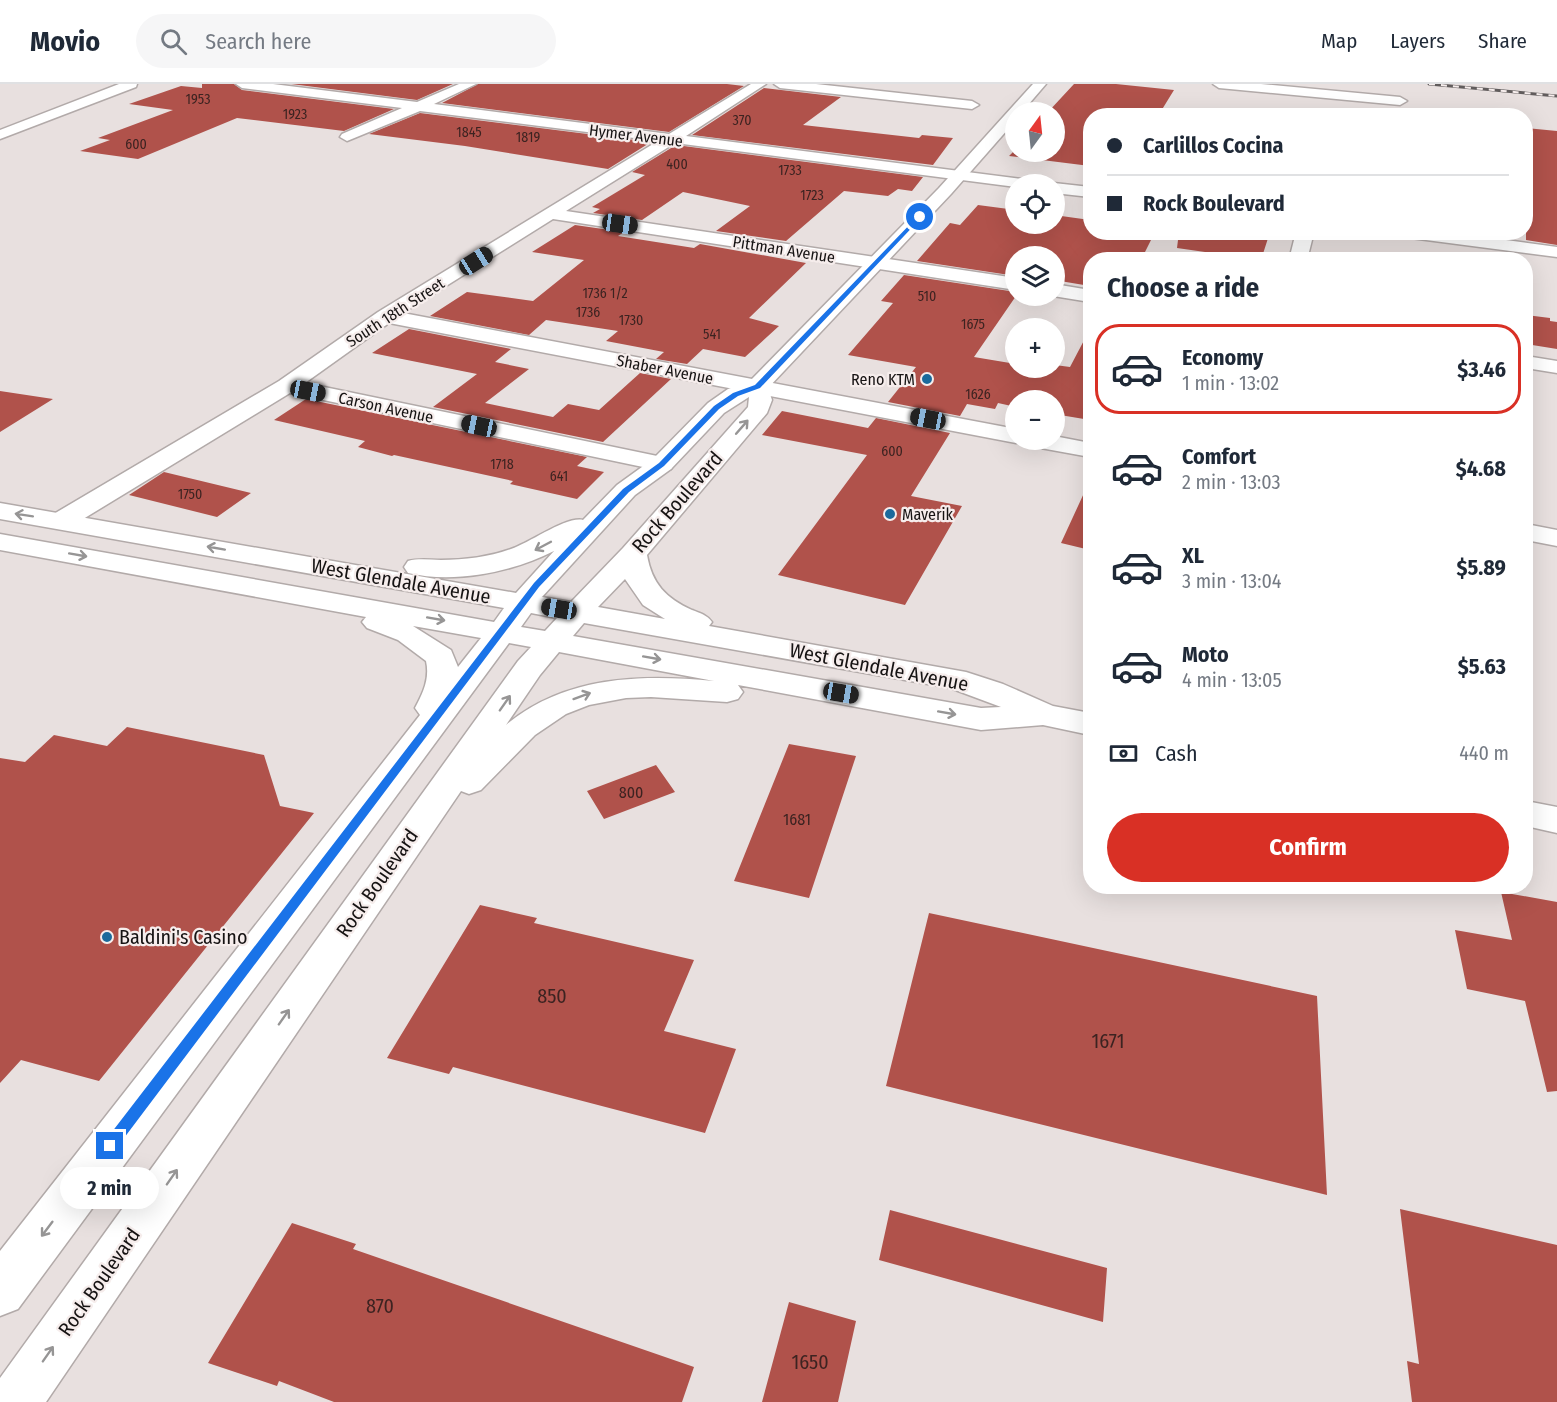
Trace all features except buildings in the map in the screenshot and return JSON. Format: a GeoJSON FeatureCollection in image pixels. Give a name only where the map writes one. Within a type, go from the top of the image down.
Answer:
{"type":"FeatureCollection","features":[{"type":"Feature","properties":{"kind":"street"},"geometry":{"type":"LineString","coordinates":[[0,135],[131,84]]}},
{"type":"Feature","properties":{"kind":"street","name":"Hymer Avenue"},"geometry":{"type":"LineString","coordinates":[[242,84],[1005,181]]}},
{"type":"Feature","properties":{"kind":"street"},"geometry":{"type":"LineString","coordinates":[[347,137],[470,84]]}},
{"type":"Feature","properties":{"kind":"street","name":"South 18th Street"},"geometry":{"type":"LineString","coordinates":[[61,521],[286,386],[386,316],[760,84]]}},
{"type":"Feature","properties":{"kind":"street"},"geometry":{"type":"LineString","coordinates":[[780,84],[972,105]]}},
{"type":"Feature","properties":{"kind":"street","name":"Rock Boulevard"},"geometry":{"type":"LineString","coordinates":[[0,1291],[511,616],[626,490],[662,464],[726,399],[757,387],[959,175],[1040,84]]}},
{"type":"Feature","properties":{"kind":"street"},"geometry":{"type":"LineString","coordinates":[[1219,84],[1400,101]]}},
{"type":"Feature","properties":{"kind":"street"},"geometry":{"type":"LineString","coordinates":[[1065,189],[1083,191]]}},
{"type":"Feature","properties":{"kind":"street","name":"Pittman Avenue"},"geometry":{"type":"LineString","coordinates":[[552,214],[1005,282]]}},
{"type":"Feature","properties":{"kind":"street"},"geometry":{"type":"LineString","coordinates":[[1465,240],[1557,252]]}},
{"type":"Feature","properties":{"kind":"street"},"geometry":{"type":"LineString","coordinates":[[1065,293],[1083,295]]}},
{"type":"Feature","properties":{"kind":"street","name":"Shaber Avenue"},"geometry":{"type":"LineString","coordinates":[[386,316],[1005,434]]}},
{"type":"Feature","properties":{"kind":"street"},"geometry":{"type":"LineString","coordinates":[[1533,363],[1557,367]]}},
{"type":"Feature","properties":{"kind":"street","name":"Carson Avenue"},"geometry":{"type":"LineString","coordinates":[[286,386],[662,464]]}},
{"type":"Feature","properties":{"kind":"street","name":"Rock Boulevard"},"geometry":{"type":"LineString","coordinates":[[15,1402],[529,668],[633,554],[759,408],[761,400],[757,387]]}},
{"type":"Feature","properties":{"kind":"street"},"geometry":{"type":"LineString","coordinates":[[1065,445],[1083,449]]}},
{"type":"Feature","properties":{"kind":"street"},"geometry":{"type":"LineString","coordinates":[[264,556],[442,569],[496,563],[538,550],[568,532],[626,490]]}},
{"type":"Feature","properties":{"kind":"street","name":"West Glendale Avenue"},"geometry":{"type":"LineString","coordinates":[[0,511],[264,556],[511,616],[565,626],[912,706],[981,719],[1045,715]]}},
{"type":"Feature","properties":{"kind":"street"},"geometry":{"type":"LineString","coordinates":[[1533,533],[1557,538]]}},
{"type":"Feature","properties":{"kind":"street","name":"West Glendale Avenue"},"geometry":{"type":"LineString","coordinates":[[0,542],[284,592],[511,616]]}},
{"type":"Feature","properties":{"kind":"street"},"geometry":{"type":"LineString","coordinates":[[633,554],[634,569],[643,588],[659,604],[697,622],[803,651]]}},
{"type":"Feature","properties":{"kind":"street"},"geometry":{"type":"LineString","coordinates":[[284,592],[393,627],[422,641],[440,657],[445,675],[441,688],[412,745]]}},
{"type":"Feature","properties":{"kind":"street","name":"West Glendale Avenue"},"geometry":{"type":"LineString","coordinates":[[565,626],[803,651],[955,679],[992,691],[1045,715],[1083,723]]}},
{"type":"Feature","properties":{"kind":"street"},"geometry":{"type":"LineString","coordinates":[[396,856],[516,734],[548,710],[586,694],[626,687],[666,686],[810,701],[912,706]]}},
{"type":"Feature","properties":{"kind":"street"},"geometry":{"type":"LineString","coordinates":[[1533,815],[1557,820]]}},
{"type":"Feature","properties":{"kind":"railway"},"geometry":{"type":"LineString","coordinates":[[1429,84],[1557,96]]}},
{"type":"Feature","properties":{"kind":"place","name":"Reno KTM"},"geometry":{"type":"Point","coordinates":[927,379]}},
{"type":"Feature","properties":{"kind":"place","name":"Maverik"},"geometry":{"type":"Point","coordinates":[890,514]}},
{"type":"Feature","properties":{"kind":"place","name":"Baldini's Casino"},"geometry":{"type":"Point","coordinates":[107,937]}},
{"type":"Feature","properties":{"kind":"route"},"geometry":{"type":"LineString","coordinates":[[110,1146],[412,745],[537,585],[626,490],[662,464],[726,399],[757,387],[920,217]]}}]}
